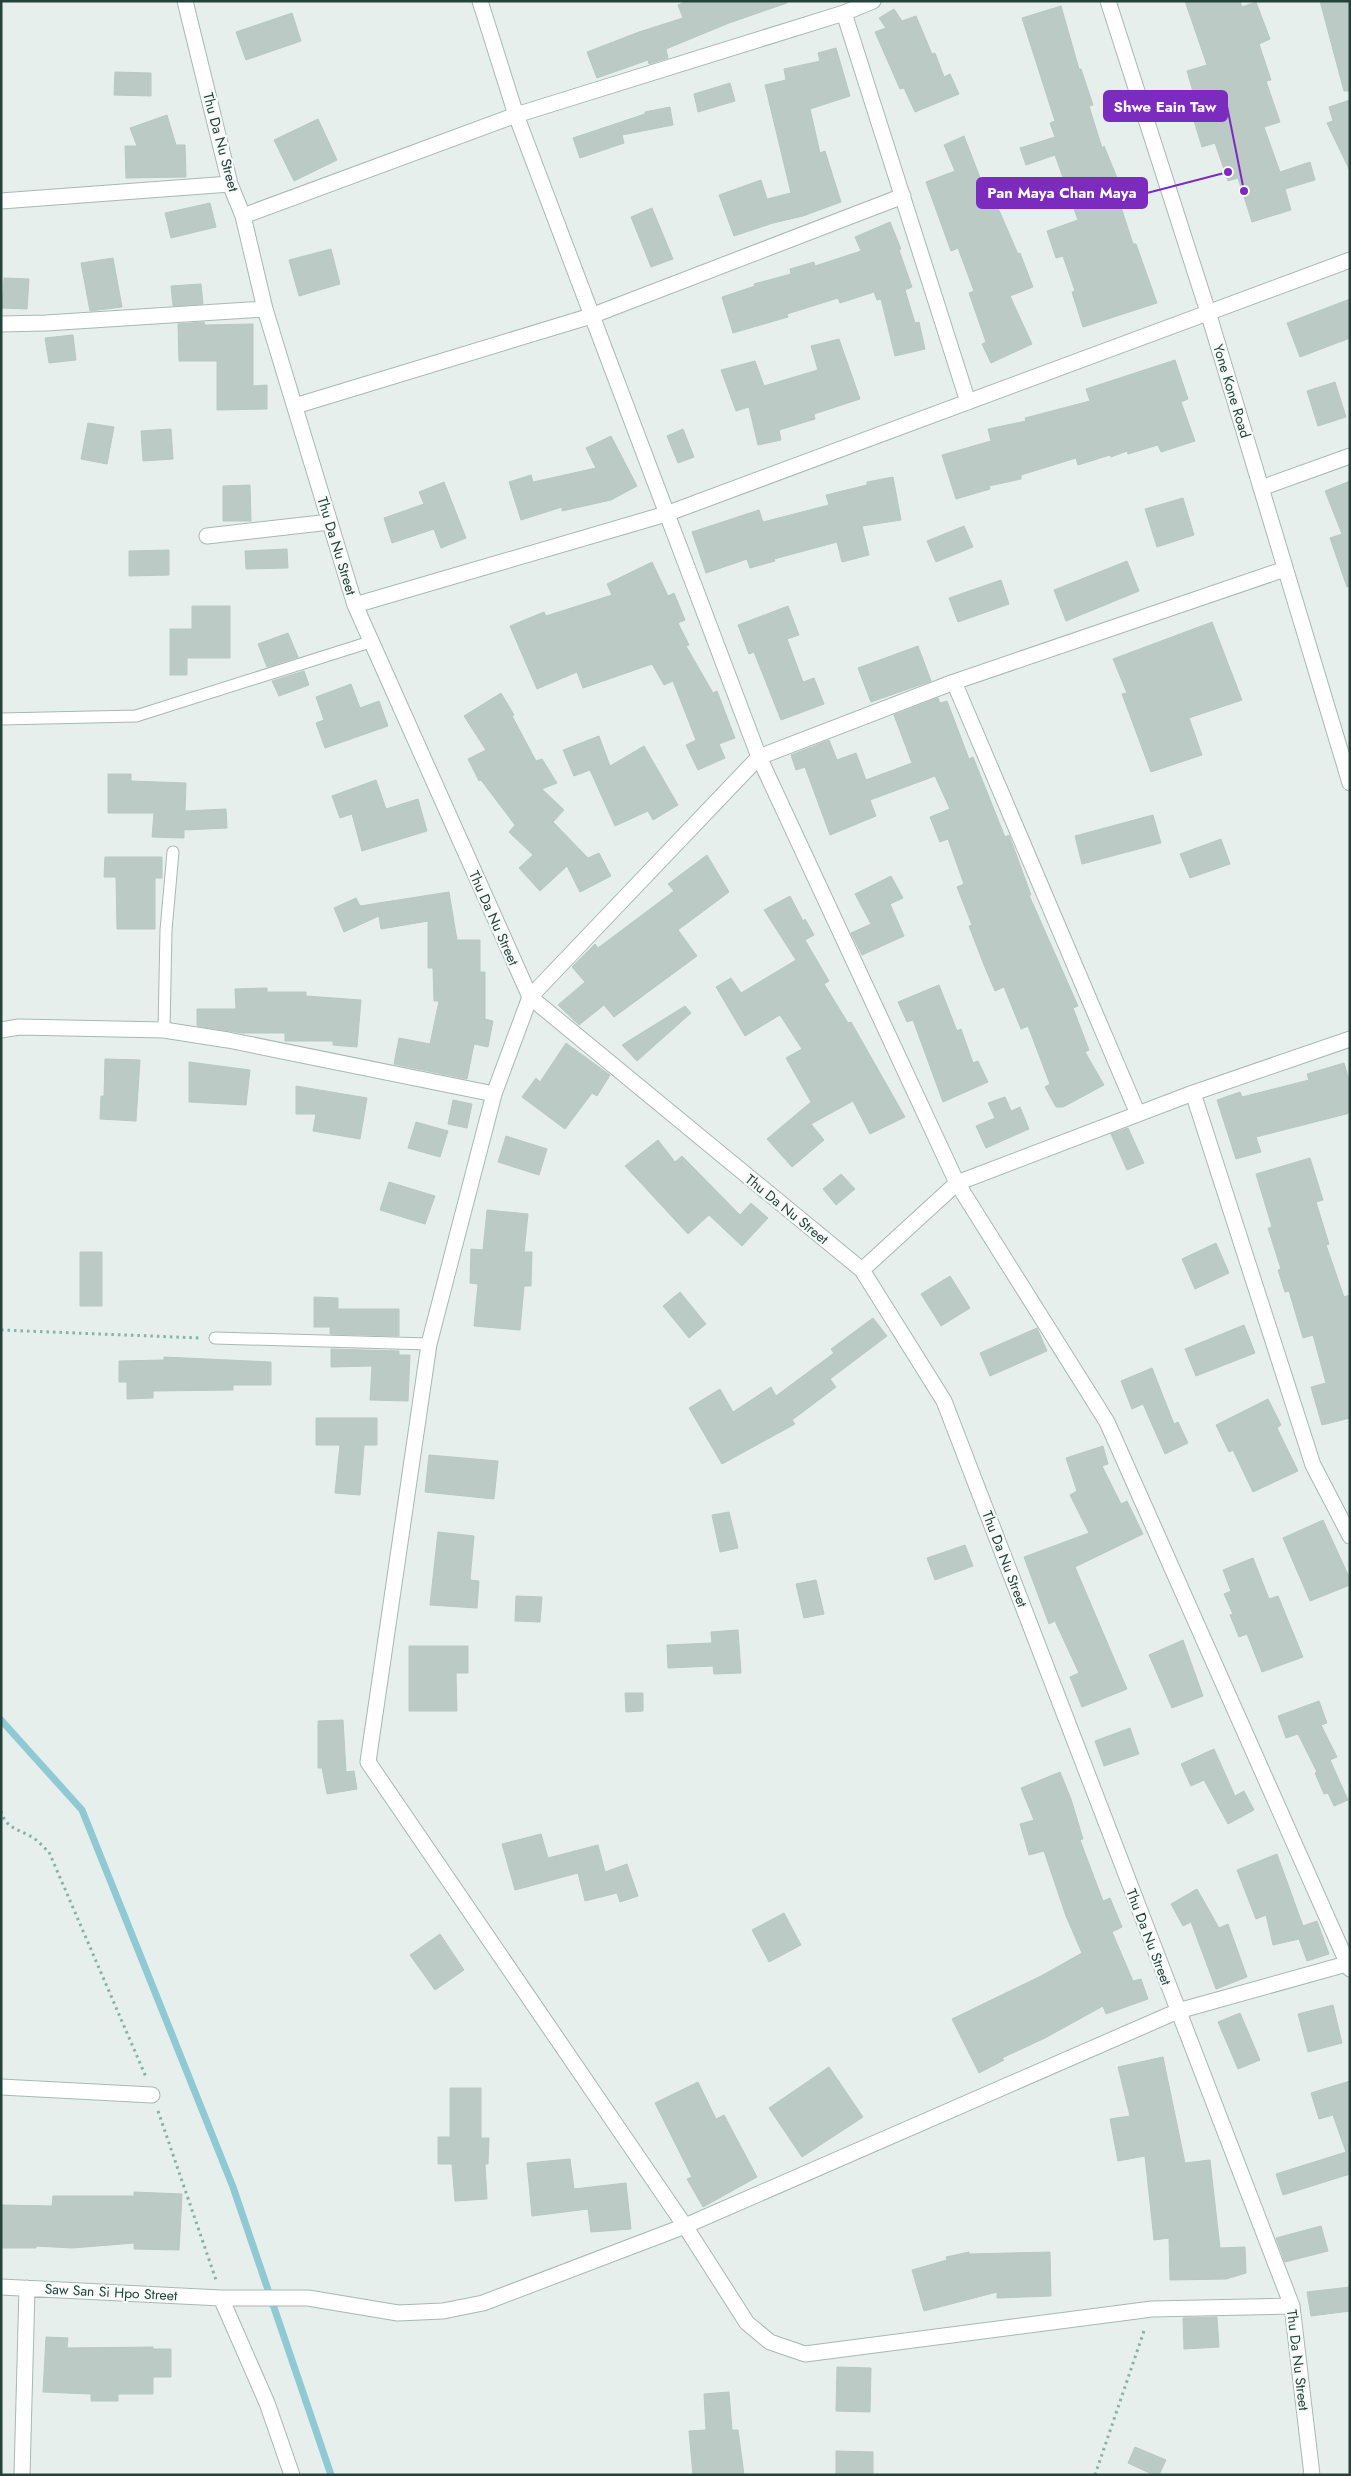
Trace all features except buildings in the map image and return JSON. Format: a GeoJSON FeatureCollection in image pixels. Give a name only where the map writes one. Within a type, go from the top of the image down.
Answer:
{"type":"FeatureCollection","features":[{"type":"Feature","properties":{"kind":"street","name":"Thu Da Nu Street"},"geometry":{"type":"LineString","coordinates":[[185,1],[230,184],[243,216],[265,309],[355,604],[370,642],[530,997],[862,1270],[944,1401],[1292,2306],[1312,2475]]}},
{"type":"Feature","properties":{"kind":"street"},"geometry":{"type":"LineString","coordinates":[[480,1],[516,115],[759,757],[957,1183],[1107,1422],[1349,1965]]}},
{"type":"Feature","properties":{"kind":"street"},"geometry":{"type":"LineString","coordinates":[[243,216],[516,115],[844,13],[873,1]]}},
{"type":"Feature","properties":{"kind":"street","name":"Yone Kone Road"},"geometry":{"type":"LineString","coordinates":[[1108,1],[1208,312],[1350,783]]}},
{"type":"Feature","properties":{"kind":"street"},"geometry":{"type":"LineString","coordinates":[[844,13],[968,402]]}},
{"type":"Feature","properties":{"kind":"street"},"geometry":{"type":"LineString","coordinates":[[1,201],[230,184]]}},
{"type":"Feature","properties":{"kind":"street"},"geometry":{"type":"LineString","coordinates":[[295,406],[591,316],[902,196]]}},
{"type":"Feature","properties":{"kind":"street"},"geometry":{"type":"LineString","coordinates":[[355,604],[666,514],[1350,260]]}},
{"type":"Feature","properties":{"kind":"street"},"geometry":{"type":"LineString","coordinates":[[1,324],[46,324],[265,309]]}},
{"type":"Feature","properties":{"kind":"street"},"geometry":{"type":"LineString","coordinates":[[1261,488],[1350,456]]}},
{"type":"Feature","properties":{"kind":"street"},"geometry":{"type":"LineString","coordinates":[[207,536],[330,522]]}},
{"type":"Feature","properties":{"kind":"street"},"geometry":{"type":"LineString","coordinates":[[1285,569],[954,682],[759,757],[530,997],[494,1094],[429,1344],[368,1762],[684,2226],[747,2323],[770,2342],[804,2354],[1152,2309],[1292,2306]]}},
{"type":"Feature","properties":{"kind":"street"},"geometry":{"type":"LineString","coordinates":[[954,682],[1138,1114]]}},
{"type":"Feature","properties":{"kind":"street"},"geometry":{"type":"LineString","coordinates":[[1,1030],[19,1027],[164,1030],[228,1040],[494,1094]]}},
{"type":"Feature","properties":{"kind":"street"},"geometry":{"type":"LineString","coordinates":[[862,1270],[957,1183],[1192,1093],[1350,1039]]}},
{"type":"Feature","properties":{"kind":"street"},"geometry":{"type":"LineString","coordinates":[[1192,1093],[1313,1465],[1350,1536]]}},
{"type":"Feature","properties":{"kind":"street","name":"Saw San Si Hpo Street"},"geometry":{"type":"LineString","coordinates":[[1,2287],[221,2298],[308,2298],[398,2313],[443,2311],[483,2303],[684,2226],[1178,2011],[1349,1965]]}},
{"type":"Feature","properties":{"kind":"street"},"geometry":{"type":"LineString","coordinates":[[1,2087],[152,2095]]}},
{"type":"Feature","properties":{"kind":"street"},"geometry":{"type":"LineString","coordinates":[[22,2475],[27,2288]]}},
{"type":"Feature","properties":{"kind":"street"},"geometry":{"type":"LineString","coordinates":[[221,2298],[267,2403],[292,2475]]}},
{"type":"Feature","properties":{"kind":"lane"},"geometry":{"type":"LineString","coordinates":[[1,719],[136,716],[370,642]]}},
{"type":"Feature","properties":{"kind":"lane"},"geometry":{"type":"LineString","coordinates":[[164,1030],[166,930],[173,852]]}},
{"type":"Feature","properties":{"kind":"lane"},"geometry":{"type":"LineString","coordinates":[[215,1338],[429,1344]]}},
{"type":"Feature","properties":{"kind":"path"},"geometry":{"type":"LineString","coordinates":[[1,1330],[215,1338]]}},
{"type":"Feature","properties":{"kind":"path"},"geometry":{"type":"LineString","coordinates":[[1,1811],[4,1821],[32,1837],[49,1852],[142,2066],[221,2298]]}},
{"type":"Feature","properties":{"kind":"path"},"geometry":{"type":"LineString","coordinates":[[1095,2475],[1152,2309]]}},
{"type":"Feature","properties":{"kind":"waterway"},"geometry":{"type":"LineString","coordinates":[[1,1720],[82,1810],[233,2187],[331,2475]]}},
{"type":"Feature","properties":{"kind":"place","name":"Pan Maya Chan Maya"},"geometry":{"type":"Point","coordinates":[1228,172]}},
{"type":"Feature","properties":{"kind":"place","name":"Shwe Eain Taw"},"geometry":{"type":"Point","coordinates":[1244,191]}}]}
